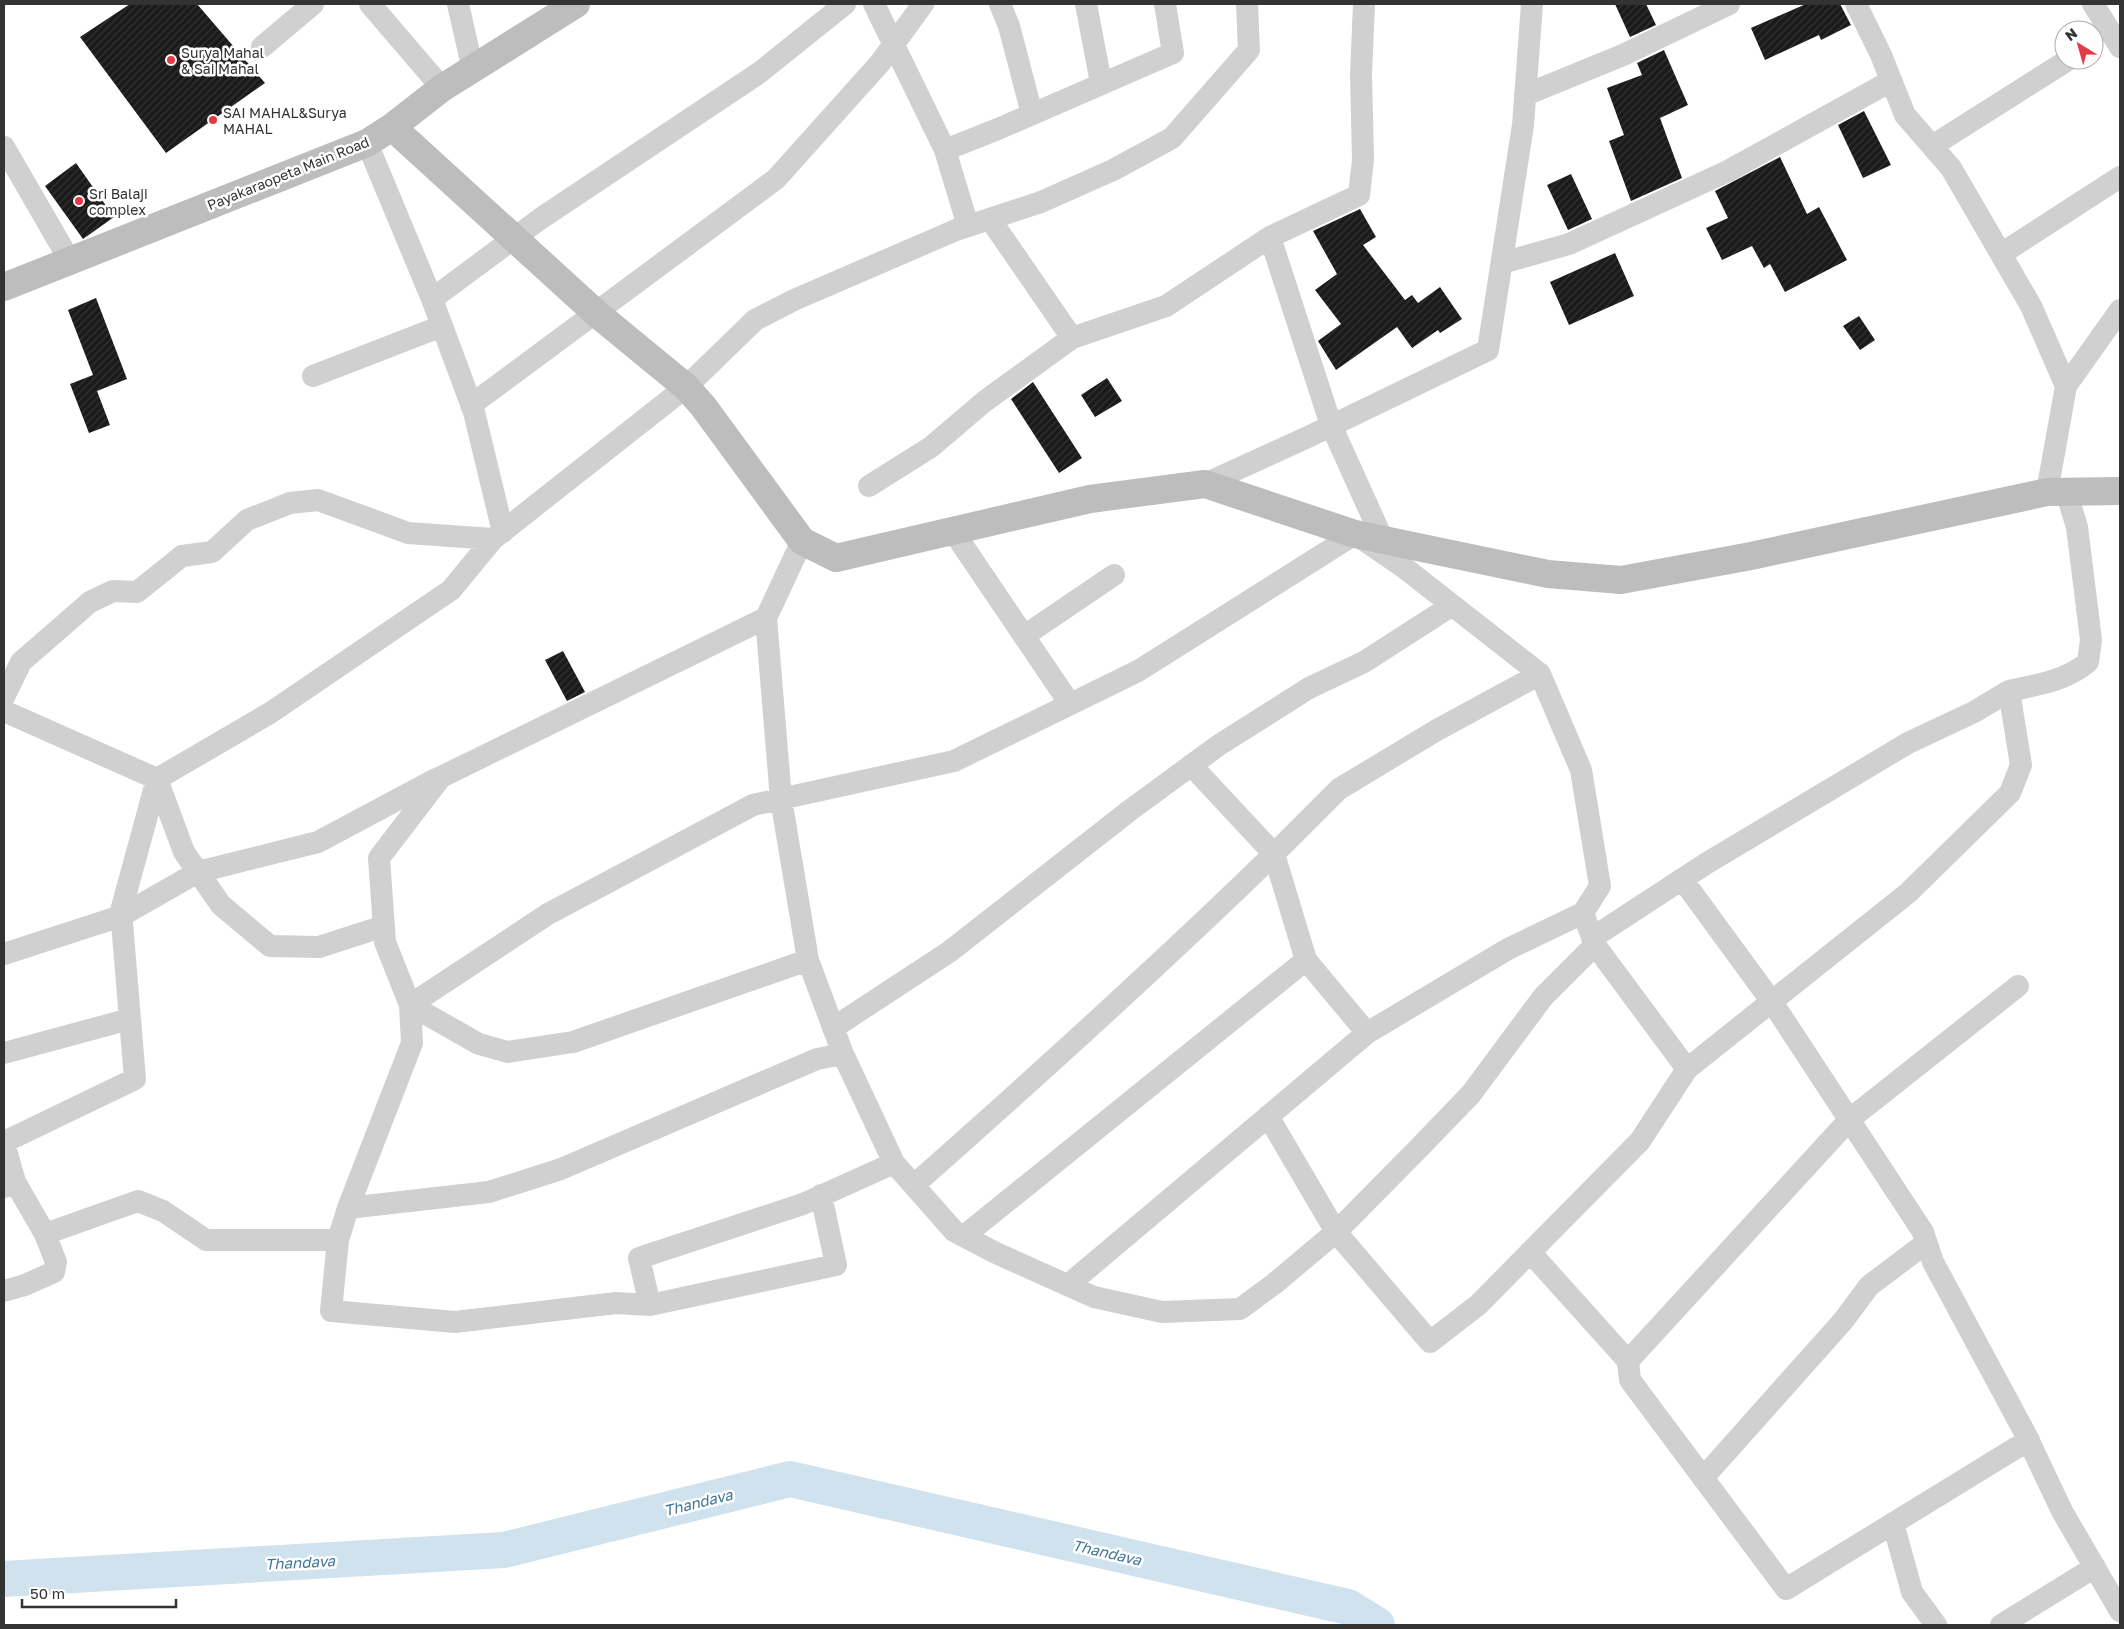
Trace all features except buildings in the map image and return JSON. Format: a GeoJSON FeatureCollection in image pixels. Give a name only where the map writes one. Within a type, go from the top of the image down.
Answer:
{"type":"FeatureCollection","features":[{"type":"Feature","properties":{"kind":"main road","name":"Payakaraopeta Main Road"},"geometry":{"type":"LineString","coordinates":[[4,287],[367,143],[392,127],[442,88],[576,4]]}},
{"type":"Feature","properties":{"kind":"main road"},"geometry":{"type":"LineString","coordinates":[[392,127],[596,314],[686,387],[704,406],[802,541],[836,558],[1090,499],[1205,484],[1355,534],[1548,574],[1621,580],[1751,556],[2056,491],[2120,491]]}},
{"type":"Feature","properties":{"kind":"street"},"geometry":{"type":"LineString","coordinates":[[262,47],[313,4]]}},
{"type":"Feature","properties":{"kind":"street"},"geometry":{"type":"LineString","coordinates":[[370,4],[442,88]]}},
{"type":"Feature","properties":{"kind":"street"},"geometry":{"type":"LineString","coordinates":[[458,4],[473,70]]}},
{"type":"Feature","properties":{"kind":"street"},"geometry":{"type":"LineString","coordinates":[[432,299],[573,196],[759,73],[845,4]]}},
{"type":"Feature","properties":{"kind":"street"},"geometry":{"type":"LineString","coordinates":[[874,4],[945,150],[968,226]]}},
{"type":"Feature","properties":{"kind":"street"},"geometry":{"type":"LineString","coordinates":[[471,406],[776,179],[880,63],[923,4]]}},
{"type":"Feature","properties":{"kind":"street"},"geometry":{"type":"LineString","coordinates":[[1000,4],[1009,26],[1032,114]]}},
{"type":"Feature","properties":{"kind":"street"},"geometry":{"type":"LineString","coordinates":[[1086,4],[1101,83]]}},
{"type":"Feature","properties":{"kind":"street"},"geometry":{"type":"LineString","coordinates":[[945,150],[1173,53],[1165,4]]}},
{"type":"Feature","properties":{"kind":"street"},"geometry":{"type":"LineString","coordinates":[[4,1291],[26,1285],[54,1272],[56,1262],[45,1234],[9,1184],[4,1142],[135,1079],[121,911],[157,779],[270,713],[451,590],[498,535],[686,387],[755,320],[794,300],[968,226],[1041,202],[1113,170],[1172,138],[1249,50],[1246,4]]}},
{"type":"Feature","properties":{"kind":"street"},"geometry":{"type":"LineString","coordinates":[[870,486],[931,447],[985,401],[1072,338],[1166,306],[1270,237],[1359,195],[1363,160],[1361,74],[1364,4]]}},
{"type":"Feature","properties":{"kind":"street"},"geometry":{"type":"LineString","coordinates":[[1205,484],[1488,350],[1523,125],[1532,4]]}},
{"type":"Feature","properties":{"kind":"street"},"geometry":{"type":"LineString","coordinates":[[1525,95],[1623,56],[1729,4]]}},
{"type":"Feature","properties":{"kind":"street"},"geometry":{"type":"LineString","coordinates":[[802,541],[766,618],[780,799],[808,960],[843,1054],[894,1163],[954,1231],[996,1253],[1094,1297],[1162,1312],[1240,1310],[1336,1232],[1471,1094],[1544,997],[1593,941],[1682,879],[1908,743],[1974,712],[2009,691],[2059,679],[2081,669],[2088,662],[2091,640],[2077,527],[2056,491],[2066,386],[2031,306],[1951,168],[1905,115],[1856,4]]}},
{"type":"Feature","properties":{"kind":"street"},"geometry":{"type":"LineString","coordinates":[[2093,4],[2111,37]]}},
{"type":"Feature","properties":{"kind":"street"},"geometry":{"type":"LineString","coordinates":[[1932,146],[2054,69]]}},
{"type":"Feature","properties":{"kind":"street"},"geometry":{"type":"LineString","coordinates":[[1502,263],[1569,244],[1728,171],[1891,81]]}},
{"type":"Feature","properties":{"kind":"street"},"geometry":{"type":"LineString","coordinates":[[367,143],[432,299],[471,406],[498,535]]}},
{"type":"Feature","properties":{"kind":"street"},"geometry":{"type":"LineString","coordinates":[[4,147],[70,260]]}},
{"type":"Feature","properties":{"kind":"street"},"geometry":{"type":"LineString","coordinates":[[2001,254],[2120,177]]}},
{"type":"Feature","properties":{"kind":"street"},"geometry":{"type":"LineString","coordinates":[[990,219],[1072,338]]}},
{"type":"Feature","properties":{"kind":"street"},"geometry":{"type":"LineString","coordinates":[[1270,237],[1331,425],[1383,540]]}},
{"type":"Feature","properties":{"kind":"street"},"geometry":{"type":"LineString","coordinates":[[2066,386],[2120,310]]}},
{"type":"Feature","properties":{"kind":"street"},"geometry":{"type":"LineString","coordinates":[[313,376],[442,326]]}},
{"type":"Feature","properties":{"kind":"street"},"geometry":{"type":"LineString","coordinates":[[4,696],[21,662],[90,602],[113,591],[137,592],[182,556],[212,552],[247,520],[290,503],[318,500],[408,533],[498,535]]}},
{"type":"Feature","properties":{"kind":"street"},"geometry":{"type":"LineString","coordinates":[[953,531],[1070,704]]}},
{"type":"Feature","properties":{"kind":"street"},"geometry":{"type":"LineString","coordinates":[[410,1005],[548,914],[753,805],[954,761],[1138,671],[1355,534],[1406,569],[1540,674],[1581,770],[1600,886],[1583,913],[1508,949],[1367,1032],[1068,1285]]}},
{"type":"Feature","properties":{"kind":"street"},"geometry":{"type":"LineString","coordinates":[[1024,636],[1114,575]]}},
{"type":"Feature","properties":{"kind":"street"},"geometry":{"type":"LineString","coordinates":[[833,1028],[949,952],[1121,818],[1219,745],[1309,688],[1364,662],[1451,606]]}},
{"type":"Feature","properties":{"kind":"street"},"geometry":{"type":"LineString","coordinates":[[4,954],[121,916],[198,872],[318,842],[441,777],[766,618]]}},
{"type":"Feature","properties":{"kind":"street"},"geometry":{"type":"LineString","coordinates":[[914,1185],[1047,1067],[1204,921],[1339,789],[1437,730],[1540,674]]}},
{"type":"Feature","properties":{"kind":"street"},"geometry":{"type":"LineString","coordinates":[[1268,1116],[1336,1232],[1430,1342],[1478,1305],[1640,1141],[1687,1069],[1908,894],[2010,793],[2022,765],[2009,691]]}},
{"type":"Feature","properties":{"kind":"street"},"geometry":{"type":"LineString","coordinates":[[4,711],[157,779],[184,852],[221,905],[270,946],[319,947],[384,926]]}},
{"type":"Feature","properties":{"kind":"street"},"geometry":{"type":"LineString","coordinates":[[1192,765],[1274,854],[1306,960],[1367,1032]]}},
{"type":"Feature","properties":{"kind":"street"},"geometry":{"type":"LineString","coordinates":[[441,777],[380,858],[384,942],[410,1005],[412,1042],[348,1208],[338,1240],[331,1311],[455,1322],[616,1303],[650,1305],[836,1265],[821,1196]]}},
{"type":"Feature","properties":{"kind":"street"},"geometry":{"type":"LineString","coordinates":[[1682,879],[1772,1002],[1850,1118],[1923,1232],[1933,1262],[2029,1440],[2062,1511],[2120,1611]]}},
{"type":"Feature","properties":{"kind":"street"},"geometry":{"type":"LineString","coordinates":[[1583,913],[1593,941],[1687,1069]]}},
{"type":"Feature","properties":{"kind":"street"},"geometry":{"type":"LineString","coordinates":[[410,1005],[478,1044],[508,1052],[573,1042],[808,960]]}},
{"type":"Feature","properties":{"kind":"street"},"geometry":{"type":"LineString","coordinates":[[964,1236],[1306,960]]}},
{"type":"Feature","properties":{"kind":"street"},"geometry":{"type":"LineString","coordinates":[[1628,1361],[1850,1118],[2018,986]]}},
{"type":"Feature","properties":{"kind":"street"},"geometry":{"type":"LineString","coordinates":[[4,1052],[130,1018]]}},
{"type":"Feature","properties":{"kind":"street"},"geometry":{"type":"LineString","coordinates":[[348,1208],[489,1192],[561,1170],[817,1059],[843,1054]]}},
{"type":"Feature","properties":{"kind":"street"},"geometry":{"type":"LineString","coordinates":[[650,1305],[639,1258],[803,1204],[894,1163]]}},
{"type":"Feature","properties":{"kind":"street"},"geometry":{"type":"LineString","coordinates":[[45,1234],[138,1201],[163,1211],[206,1240],[338,1240]]}},
{"type":"Feature","properties":{"kind":"street"},"geometry":{"type":"LineString","coordinates":[[1703,1478],[1843,1321],[1869,1286],[1926,1242]]}},
{"type":"Feature","properties":{"kind":"street"},"geometry":{"type":"LineString","coordinates":[[1530,1252],[1628,1361],[1630,1380],[1786,1589],[2029,1440]]}},
{"type":"Feature","properties":{"kind":"street"},"geometry":{"type":"LineString","coordinates":[[1893,1523],[1912,1592],[1936,1625]]}},
{"type":"Feature","properties":{"kind":"street"},"geometry":{"type":"LineString","coordinates":[[2001,1625],[2095,1567]]}},
{"type":"Feature","properties":{"kind":"waterway","name":"Thandava"},"geometry":{"type":"LineString","coordinates":[[4,1579],[504,1550],[790,1479],[1348,1607],[1377,1625]]}},
{"type":"Feature","properties":{"kind":"place","name":"Surya Mahal & Sai Mahal"},"geometry":{"type":"Point","coordinates":[171,60]}},
{"type":"Feature","properties":{"kind":"place","name":"SAI MAHAL&Surya MAHAL"},"geometry":{"type":"Point","coordinates":[213,120]}},
{"type":"Feature","properties":{"kind":"place","name":"Sri Balaji complex"},"geometry":{"type":"Point","coordinates":[79,201]}}]}
